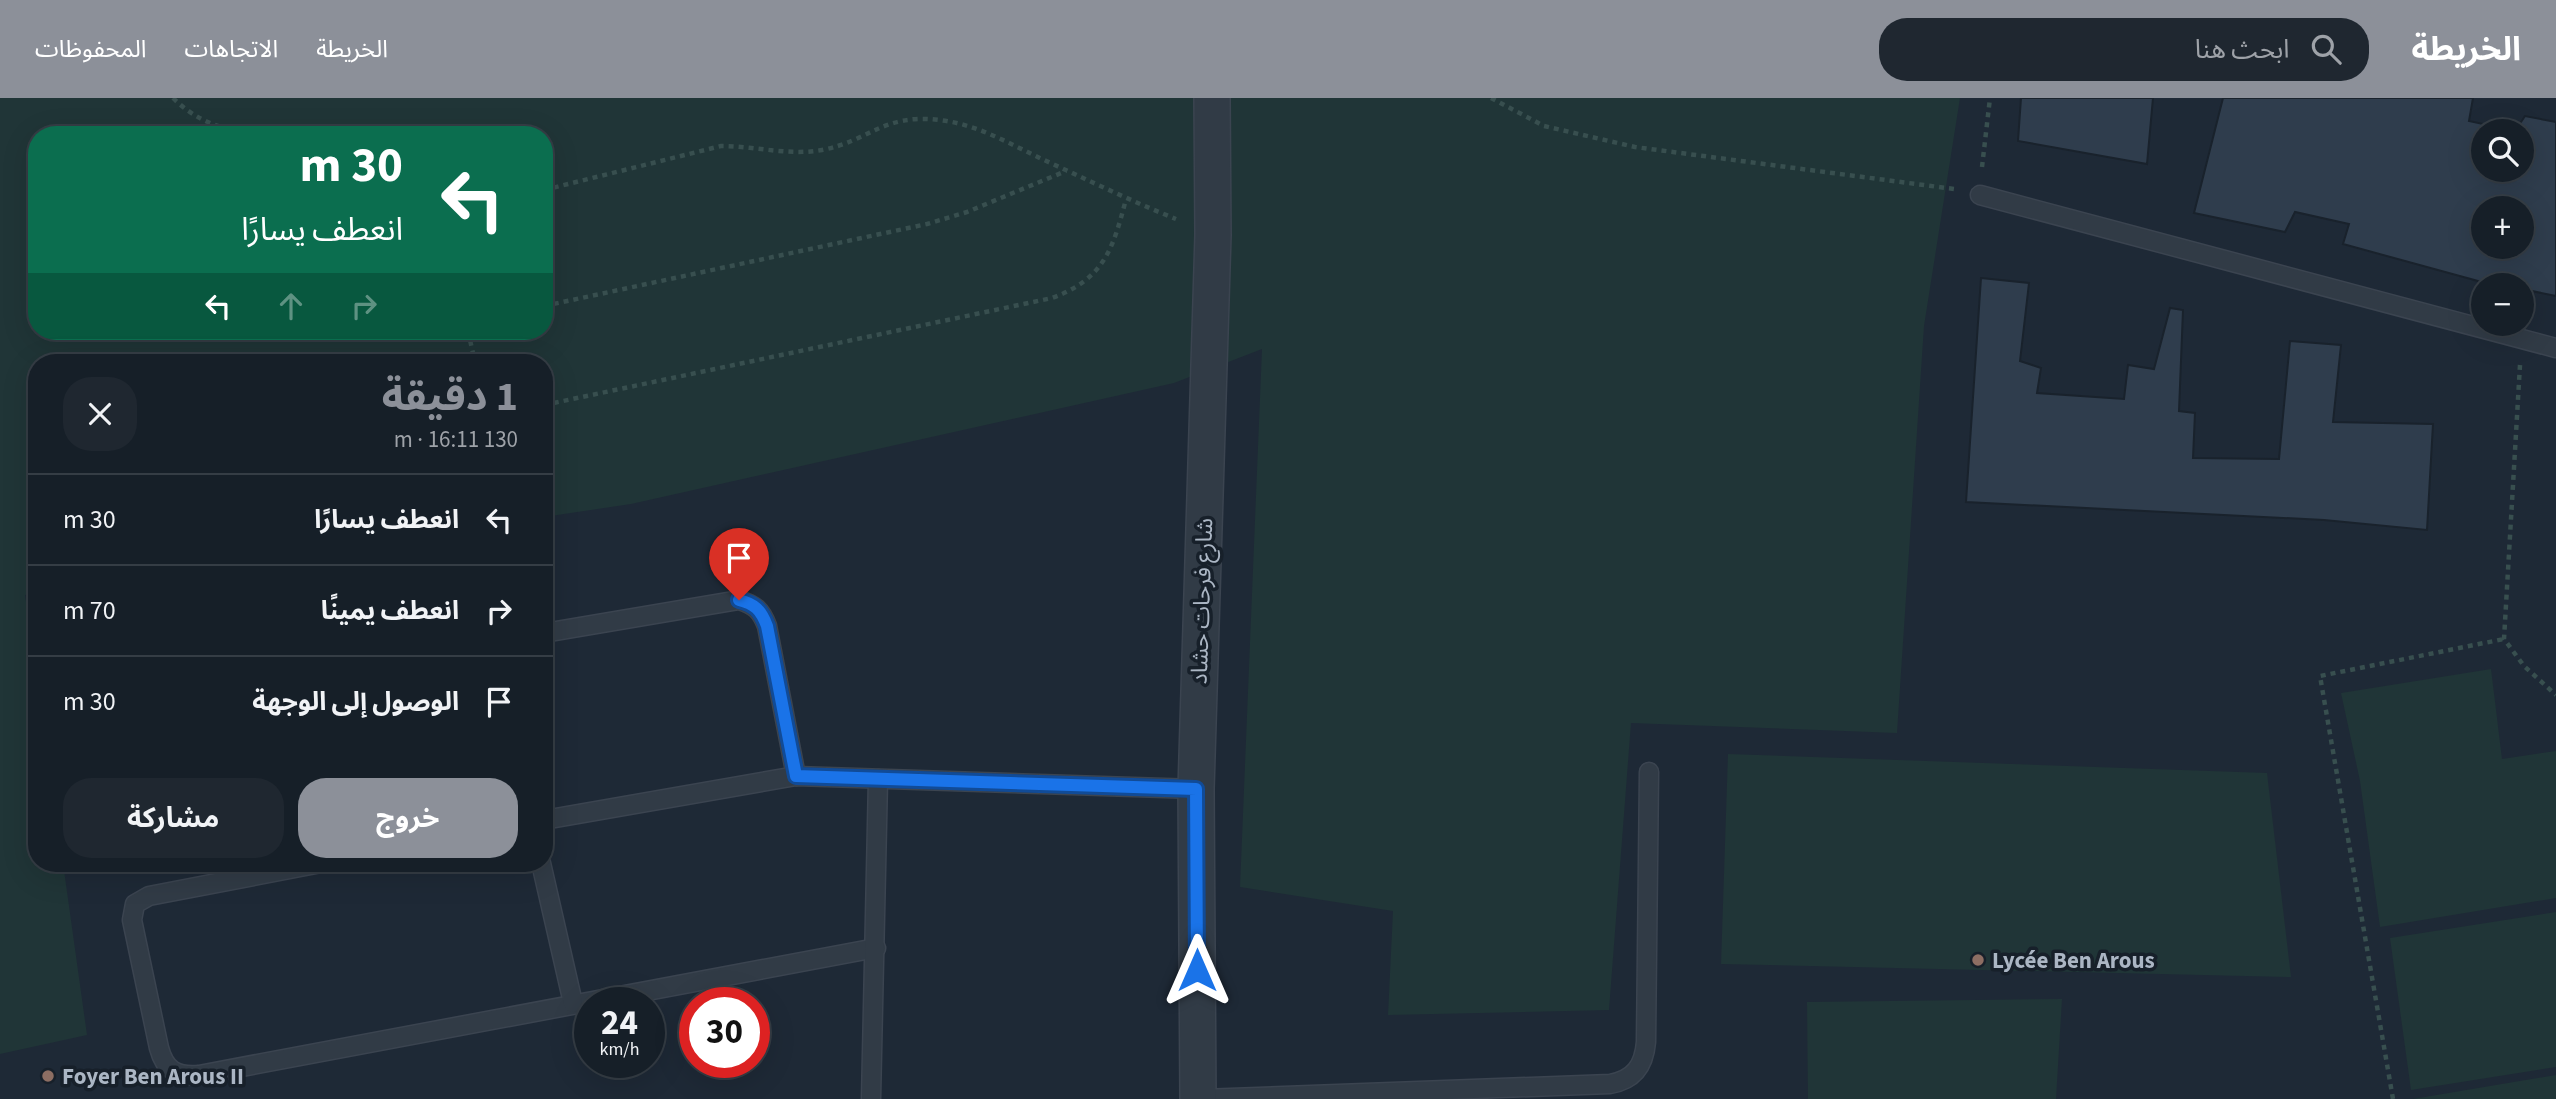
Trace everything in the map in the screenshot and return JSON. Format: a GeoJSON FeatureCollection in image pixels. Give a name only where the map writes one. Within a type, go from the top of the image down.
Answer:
{"type":"FeatureCollection","features":[{"type":"Feature","properties":{"kind":"street","name":"شارع فرحات حشاد"},"geometry":{"type":"LineString","coordinates":[[1200,1099],[1196,789],[1213,234],[1212,101]]}},
{"type":"Feature","properties":{"kind":"lane"},"geometry":{"type":"LineString","coordinates":[[1980,195],[2556,348]]}},
{"type":"Feature","properties":{"kind":"lane"},"geometry":{"type":"LineString","coordinates":[[553,631],[739,600],[752,604],[762,613],[767,626],[796,776]]}},
{"type":"Feature","properties":{"kind":"lane"},"geometry":{"type":"LineString","coordinates":[[1200,1099],[1610,1084],[1632,1076],[1645,1055],[1646,1042],[1649,772]]}},
{"type":"Feature","properties":{"kind":"lane"},"geometry":{"type":"LineString","coordinates":[[553,818],[796,776],[1196,789]]}},
{"type":"Feature","properties":{"kind":"lane"},"geometry":{"type":"LineString","coordinates":[[871,1099],[878,779]]}},
{"type":"Feature","properties":{"kind":"lane"},"geometry":{"type":"LineString","coordinates":[[274,872],[149,896],[135,904],[132,920],[159,1048],[162,1061],[172,1072],[185,1076],[199,1075],[876,948]]}},
{"type":"Feature","properties":{"kind":"lane"},"geometry":{"type":"LineString","coordinates":[[543,872],[573,1003]]}},
{"type":"Feature","properties":{"kind":"path"},"geometry":{"type":"LineString","coordinates":[[173,98],[205,122],[216,126]]}},
{"type":"Feature","properties":{"kind":"path"},"geometry":{"type":"LineString","coordinates":[[1491,98],[1544,126],[1635,147],[1949,187],[1980,195],[1990,98]]}},
{"type":"Feature","properties":{"kind":"path"},"geometry":{"type":"LineString","coordinates":[[553,188],[721,146],[800,152],[823,150],[843,144],[884,124],[908,119],[961,124],[983,131],[1126,199],[1213,234]]}},
{"type":"Feature","properties":{"kind":"path"},"geometry":{"type":"LineString","coordinates":[[553,304],[927,224],[967,212],[1067,171]]}},
{"type":"Feature","properties":{"kind":"path"},"geometry":{"type":"LineString","coordinates":[[553,403],[1052,298],[1087,281],[1100,267],[1112,249],[1126,199]]}},
{"type":"Feature","properties":{"kind":"path"},"geometry":{"type":"LineString","coordinates":[[2522,340],[2504,639],[2524,666],[2556,695]]}},
{"type":"Feature","properties":{"kind":"path"},"geometry":{"type":"LineString","coordinates":[[2393,1099],[2320,677],[2504,639]]}},
{"type":"Feature","properties":{"kind":"green space"},"geometry":{"type":"Polygon","coordinates":[[[0,98],[1960,98],[1924,326],[1897,733],[1631,723],[1609,1010],[1388,1015],[1393,911],[1240,887],[1262,349],[1174,383],[631,504],[553,516],[553,354],[28,354],[28,594],[25,595],[28,616],[28,872],[64,872],[87,1035],[0,1054],[0,98]]]}},
{"type":"Feature","properties":{"kind":"green space"},"geometry":{"type":"Polygon","coordinates":[[[2491,669],[2502,759],[2556,751],[2556,898],[2380,927],[2360,781],[2341,693],[2491,669]]]}},
{"type":"Feature","properties":{"kind":"green space"},"geometry":{"type":"Polygon","coordinates":[[[1728,754],[2267,773],[2291,977],[1721,964],[1728,754]]]}},
{"type":"Feature","properties":{"kind":"green space"},"geometry":{"type":"Polygon","coordinates":[[[2556,912],[2556,1067],[2411,1090],[2390,938],[2556,912]]]}},
{"type":"Feature","properties":{"kind":"green space"},"geometry":{"type":"Polygon","coordinates":[[[2062,999],[2056,1099],[1808,1099],[1807,1002],[2062,999]]]}},
{"type":"Feature","properties":{"kind":"green space"},"geometry":{"type":"Polygon","coordinates":[[[2556,1075],[2556,1099],[2413,1099],[2556,1075]]]}},
{"type":"Feature","properties":{"kind":"building"},"geometry":{"type":"Polygon","coordinates":[[[2021,98],[2153,98],[2147,164],[2018,141],[2021,98]]]}},
{"type":"Feature","properties":{"kind":"building"},"geometry":{"type":"Polygon","coordinates":[[[2223,98],[2473,98],[2469,121],[2471,182],[2534,182],[2534,119],[2523,119],[2525,116],[2556,122],[2556,296],[2534,291],[2534,273],[2471,273],[2471,279],[2343,244],[2349,224],[2295,212],[2285,232],[2194,213],[2223,98]]]}},
{"type":"Feature","properties":{"kind":"building"},"geometry":{"type":"Polygon","coordinates":[[[1981,278],[2029,283],[2020,361],[2041,368],[2037,393],[2124,399],[2128,365],[2154,369],[2170,308],[2183,310],[2179,411],[2195,413],[2193,458],[2279,459],[2290,341],[2341,345],[2333,422],[2433,424],[2427,530],[2324,520],[1966,502],[1981,278]]]}},
{"type":"Feature","properties":{"kind":"place","name":"Lycée Ben Arous"},"geometry":{"type":"Point","coordinates":[1978,960]}},
{"type":"Feature","properties":{"kind":"place","name":"Foyer Ben Arous II"},"geometry":{"type":"Point","coordinates":[48,1076]}},
{"type":"Feature","properties":{"kind":"route"},"geometry":{"type":"LineString","coordinates":[[739,600],[752,604],[762,613],[767,626],[796,776],[1196,789],[1197,970]]}}]}
